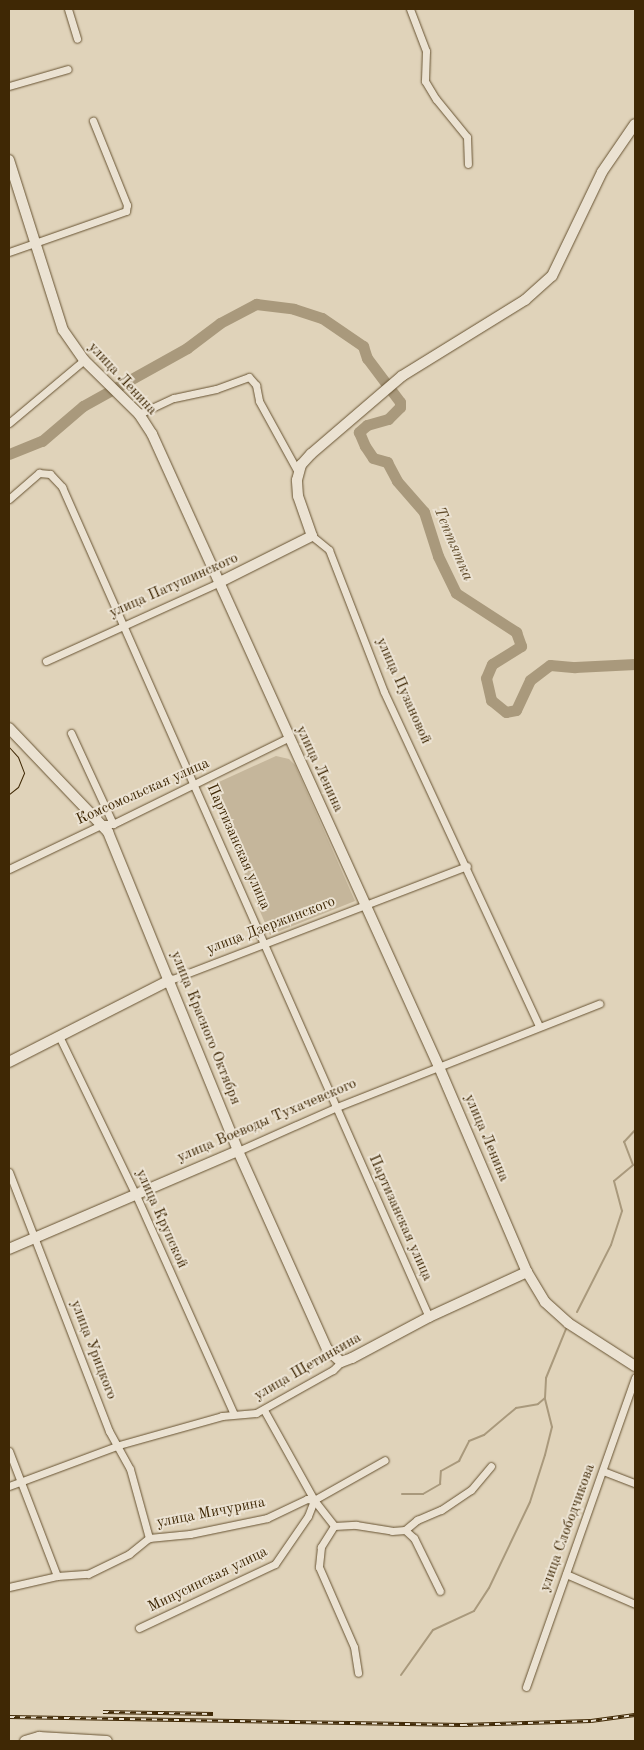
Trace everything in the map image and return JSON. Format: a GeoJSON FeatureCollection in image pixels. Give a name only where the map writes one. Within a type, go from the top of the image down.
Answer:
{"type":"FeatureCollection","features":[{"type":"Feature","properties":{"kind":"main road"},"geometry":{"type":"LineString","coordinates":[[298,472],[311,454],[402,376],[524,300],[552,276],[602,172],[635,124]]}},
{"type":"Feature","properties":{"kind":"main road","name":"улица Ленина"},"geometry":{"type":"LineString","coordinates":[[9,160],[63,330],[84,360],[139,414],[152,434],[220,582],[288,738],[367,906],[527,1272],[545,1302],[568,1323],[635,1366]]}},
{"type":"Feature","properties":{"kind":"main road","name":"улица Пузановой"},"geometry":{"type":"LineString","coordinates":[[298,472],[298,496],[312,536]]}},
{"type":"Feature","properties":{"kind":"main road","name":"улица Патушинского"},"geometry":{"type":"LineString","coordinates":[[220,582],[312,536]]}},
{"type":"Feature","properties":{"kind":"main road","name":"улица Красного Октября"},"geometry":{"type":"LineString","coordinates":[[9,728],[108,824],[238,1151],[327,1350],[341,1362]]}},
{"type":"Feature","properties":{"kind":"main road","name":"улица Дзержинского"},"geometry":{"type":"LineString","coordinates":[[9,1062],[170,980]]}},
{"type":"Feature","properties":{"kind":"main road","name":"улица Воеводы Тухачевского"},"geometry":{"type":"LineString","coordinates":[[9,1249],[135,1193],[238,1151]]}},
{"type":"Feature","properties":{"kind":"main road","name":"улица Щетинкина"},"geometry":{"type":"LineString","coordinates":[[341,1362],[429,1317],[527,1272]]}},
{"type":"Feature","properties":{"kind":"main road"},"geometry":{"type":"LineString","coordinates":[[25,1741],[39,1737],[107,1741]]}},
{"type":"Feature","properties":{"kind":"street"},"geometry":{"type":"LineString","coordinates":[[68,9],[77,38]]}},
{"type":"Feature","properties":{"kind":"street"},"geometry":{"type":"LineString","coordinates":[[410,9],[426,51],[425,80],[436,99],[467,138],[468,164]]}},
{"type":"Feature","properties":{"kind":"street"},"geometry":{"type":"LineString","coordinates":[[9,86],[68,69]]}},
{"type":"Feature","properties":{"kind":"street"},"geometry":{"type":"LineString","coordinates":[[9,252],[122,214],[126,205],[94,121]]}},
{"type":"Feature","properties":{"kind":"street"},"geometry":{"type":"LineString","coordinates":[[9,423],[84,360]]}},
{"type":"Feature","properties":{"kind":"street"},"geometry":{"type":"LineString","coordinates":[[139,414],[174,398],[216,389],[248,377],[252,380],[263,408],[298,472]]}},
{"type":"Feature","properties":{"kind":"street","name":"Партизанская улица"},"geometry":{"type":"LineString","coordinates":[[9,499],[39,473],[50,474],[62,487],[125,625],[429,1317]]}},
{"type":"Feature","properties":{"kind":"street","name":"улица Пузановой"},"geometry":{"type":"LineString","coordinates":[[312,536],[329,550],[384,692],[467,866],[539,1026]]}},
{"type":"Feature","properties":{"kind":"street","name":"улица Патушинского"},"geometry":{"type":"LineString","coordinates":[[46,661],[220,582]]}},
{"type":"Feature","properties":{"kind":"street"},"geometry":{"type":"LineString","coordinates":[[71,733],[108,824]]}},
{"type":"Feature","properties":{"kind":"street","name":"Комсомольская улица"},"geometry":{"type":"LineString","coordinates":[[9,870],[195,784],[288,738]]}},
{"type":"Feature","properties":{"kind":"street","name":"улица Дзержинского"},"geometry":{"type":"LineString","coordinates":[[170,980],[367,906],[467,866]]}},
{"type":"Feature","properties":{"kind":"street","name":"улица Воеводы Тухачевского"},"geometry":{"type":"LineString","coordinates":[[238,1151],[336,1107],[599,1004]]}},
{"type":"Feature","properties":{"kind":"street","name":"улица Крупской"},"geometry":{"type":"LineString","coordinates":[[59,1036],[135,1193],[234,1414]]}},
{"type":"Feature","properties":{"kind":"street","name":"улица Урицкого"},"geometry":{"type":"LineString","coordinates":[[9,1172],[109,1431],[119,1445],[130,1469],[149,1538]]}},
{"type":"Feature","properties":{"kind":"street","name":"улица Щетинкина"},"geometry":{"type":"LineString","coordinates":[[9,1486],[119,1445],[234,1414],[250,1415],[264,1410],[333,1370],[341,1362]]}},
{"type":"Feature","properties":{"kind":"street","name":"улица Слободчикова"},"geometry":{"type":"LineString","coordinates":[[526,1687],[635,1378]]}},
{"type":"Feature","properties":{"kind":"street"},"geometry":{"type":"LineString","coordinates":[[264,1410],[314,1500],[334,1526]]}},
{"type":"Feature","properties":{"kind":"street"},"geometry":{"type":"LineString","coordinates":[[9,1451],[57,1576]]}},
{"type":"Feature","properties":{"kind":"street","name":"улица Мичурина"},"geometry":{"type":"LineString","coordinates":[[9,1587],[57,1576],[88,1574],[129,1554],[149,1538],[190,1534],[267,1518],[307,1499],[314,1500],[385,1460]]}},
{"type":"Feature","properties":{"kind":"street"},"geometry":{"type":"LineString","coordinates":[[405,1530],[417,1520],[441,1510],[471,1490],[491,1466]]}},
{"type":"Feature","properties":{"kind":"street"},"geometry":{"type":"LineString","coordinates":[[603,1471],[635,1483]]}},
{"type":"Feature","properties":{"kind":"street","name":"Минусинская улица"},"geometry":{"type":"LineString","coordinates":[[139,1628],[275,1564],[308,1516],[314,1500]]}},
{"type":"Feature","properties":{"kind":"street"},"geometry":{"type":"LineString","coordinates":[[334,1526],[356,1525],[405,1530],[414,1538],[440,1590]]}},
{"type":"Feature","properties":{"kind":"street"},"geometry":{"type":"LineString","coordinates":[[334,1526],[322,1547],[319,1566],[354,1647],[358,1673]]}},
{"type":"Feature","properties":{"kind":"street"},"geometry":{"type":"LineString","coordinates":[[566,1574],[635,1604]]}},
{"type":"Feature","properties":{"kind":"shaded area"},"geometry":{"type":"Polygon","coordinates":[[[276,756],[289,759],[295,765],[355,901],[270,935],[208,787],[276,756]]]}},
{"type":"Feature","properties":{"kind":"waterway","name":"Тептятка"},"geometry":{"type":"LineString","coordinates":[[9,454],[42,441],[83,406],[187,348],[220,323],[256,304],[294,309],[322,318],[363,346],[367,358],[400,402],[400,407],[388,419],[367,425],[359,432],[365,446],[373,458],[387,462],[397,481],[424,512],[438,556],[456,593],[516,632],[521,646],[492,664],[486,678],[491,700],[506,712],[516,710],[530,680],[550,665],[575,667],[635,664]]}},
{"type":"Feature","properties":{"kind":"waterway"},"geometry":{"type":"LineString","coordinates":[[577,1312],[611,1245],[622,1211],[614,1181],[633,1165],[624,1142],[635,1130]]}},
{"type":"Feature","properties":{"kind":"waterway"},"geometry":{"type":"LineString","coordinates":[[401,1675],[433,1630],[474,1611],[489,1588],[530,1502],[545,1455],[552,1427],[545,1398],[546,1378],[566,1329]]}},
{"type":"Feature","properties":{"kind":"waterway"},"geometry":{"type":"LineString","coordinates":[[402,1494],[423,1494],[440,1484],[441,1471],[459,1461],[469,1441],[484,1435],[516,1408],[538,1404],[544,1399]]}},
{"type":"Feature","properties":{"kind":"tram line"},"geometry":{"type":"LineString","coordinates":[[9,747],[18,757],[24,773],[18,787],[9,794]]}},
{"type":"Feature","properties":{"kind":"railway"},"geometry":{"type":"LineString","coordinates":[[103,1712],[213,1714]]}},
{"type":"Feature","properties":{"kind":"railway"},"geometry":{"type":"LineString","coordinates":[[9,1717],[462,1725],[591,1721],[635,1715]]}}]}
